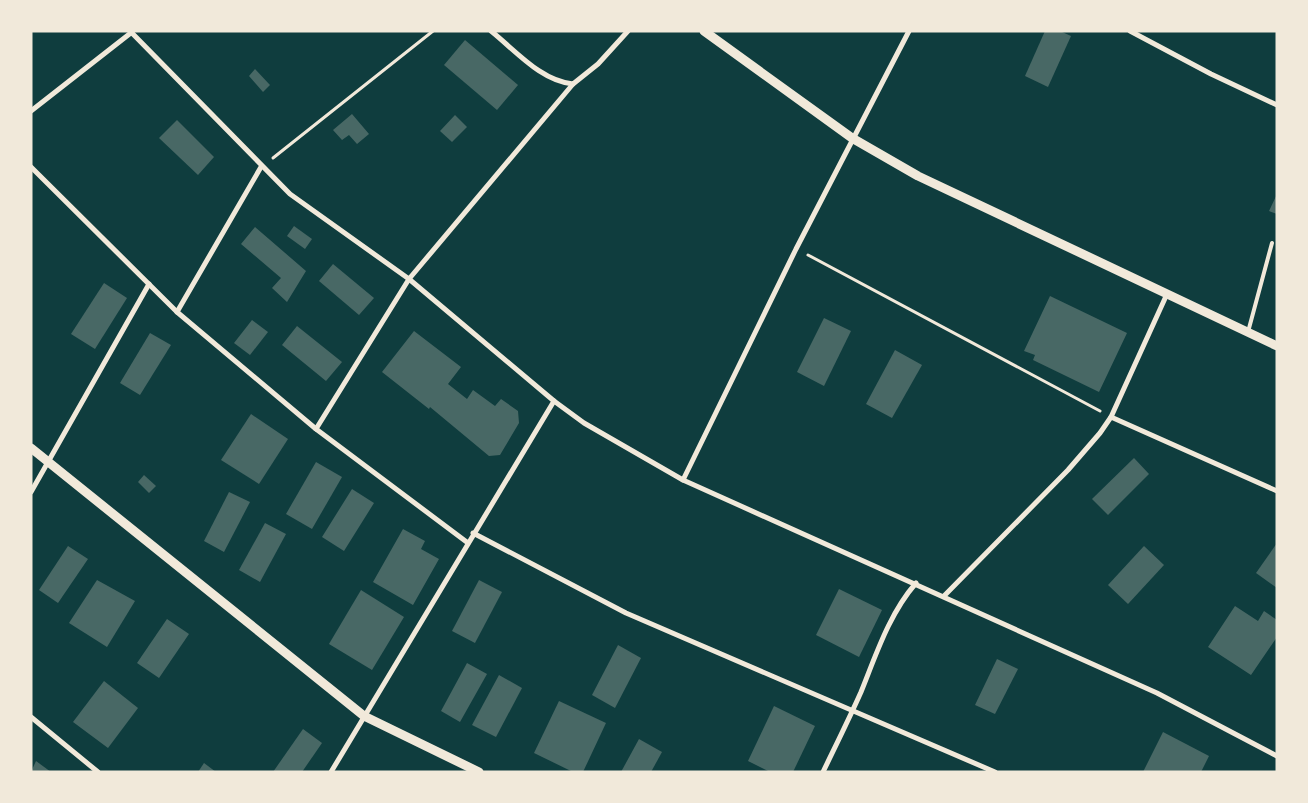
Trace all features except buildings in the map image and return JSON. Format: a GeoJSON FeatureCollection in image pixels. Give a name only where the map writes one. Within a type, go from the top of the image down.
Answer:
{"type":"FeatureCollection","features":[{"type":"Feature","properties":{"kind":"street"},"geometry":{"type":"LineString","coordinates":[[491,31],[547,76],[560,82],[574,84]]}},
{"type":"Feature","properties":{"kind":"street"},"geometry":{"type":"LineString","coordinates":[[316,429],[409,279],[574,84],[598,64],[628,31]]}},
{"type":"Feature","properties":{"kind":"street"},"geometry":{"type":"LineString","coordinates":[[704,31],[852,138],[918,176],[1277,346]]}},
{"type":"Feature","properties":{"kind":"street"},"geometry":{"type":"LineString","coordinates":[[684,480],[796,249],[909,31]]}},
{"type":"Feature","properties":{"kind":"street"},"geometry":{"type":"LineString","coordinates":[[1130,31],[1211,74],[1277,105]]}},
{"type":"Feature","properties":{"kind":"street"},"geometry":{"type":"LineString","coordinates":[[31,111],[131,32],[261,167],[302,204],[409,279],[554,401],[618,444],[684,480],[1157,693],[1277,756]]}},
{"type":"Feature","properties":{"kind":"street"},"geometry":{"type":"LineString","coordinates":[[31,167],[177,312],[316,429],[468,543]]}},
{"type":"Feature","properties":{"kind":"street"},"geometry":{"type":"LineString","coordinates":[[177,312],[261,167]]}},
{"type":"Feature","properties":{"kind":"street"},"geometry":{"type":"LineString","coordinates":[[31,492],[49,464],[149,284]]}},
{"type":"Feature","properties":{"kind":"street"},"geometry":{"type":"LineString","coordinates":[[944,596],[1068,470],[1100,433],[1111,417],[1167,294]]}},
{"type":"Feature","properties":{"kind":"street"},"geometry":{"type":"LineString","coordinates":[[331,772],[554,401]]}},
{"type":"Feature","properties":{"kind":"street"},"geometry":{"type":"LineString","coordinates":[[1111,417],[1277,491]]}},
{"type":"Feature","properties":{"kind":"street"},"geometry":{"type":"LineString","coordinates":[[31,448],[364,716],[479,772]]}},
{"type":"Feature","properties":{"kind":"street"},"geometry":{"type":"LineString","coordinates":[[473,533],[626,613],[995,772]]}},
{"type":"Feature","properties":{"kind":"street"},"geometry":{"type":"LineString","coordinates":[[823,772],[853,711],[892,619],[916,583]]}},
{"type":"Feature","properties":{"kind":"street"},"geometry":{"type":"LineString","coordinates":[[31,717],[98,772]]}},
{"type":"Feature","properties":{"kind":"lane"},"geometry":{"type":"LineString","coordinates":[[1248,332],[1272,243]]}},
{"type":"Feature","properties":{"kind":"path"},"geometry":{"type":"LineString","coordinates":[[261,167],[433,31]]}},
{"type":"Feature","properties":{"kind":"path"},"geometry":{"type":"LineString","coordinates":[[796,249],[1111,417]]}}]}
